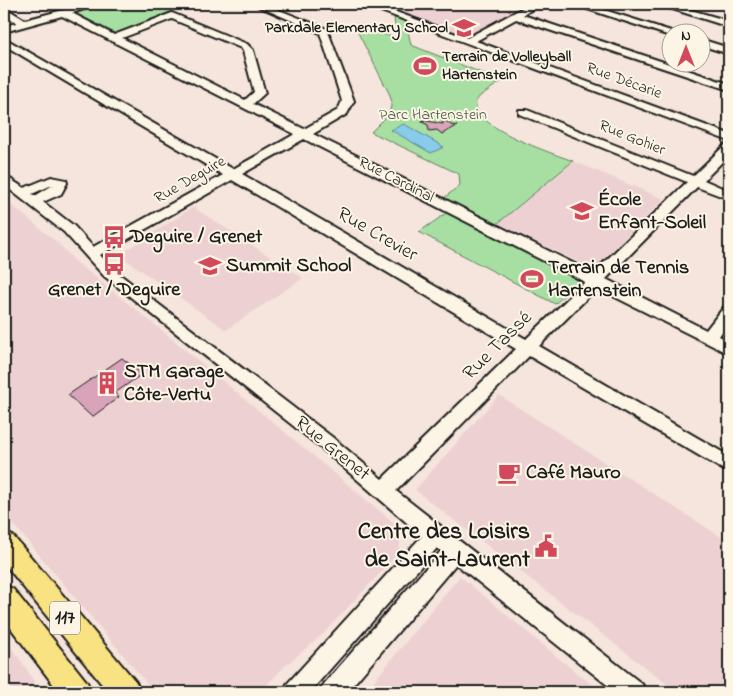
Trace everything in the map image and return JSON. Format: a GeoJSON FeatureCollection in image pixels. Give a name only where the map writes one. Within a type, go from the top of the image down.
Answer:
{"type":"FeatureCollection","features":[{"type":"Feature","properties":{"kind":"main road","name":"117"},"geometry":{"type":"LineString","coordinates":[[4,544],[126,692]]}},
{"type":"Feature","properties":{"kind":"main road","name":"117"},"geometry":{"type":"LineString","coordinates":[[4,598],[77,692]]}},
{"type":"Feature","properties":{"kind":"street"},"geometry":{"type":"LineString","coordinates":[[4,28],[95,4]]}},
{"type":"Feature","properties":{"kind":"street"},"geometry":{"type":"LineString","coordinates":[[257,4],[324,31],[348,101],[344,112],[305,134]]}},
{"type":"Feature","properties":{"kind":"street","name":"Rue Décarie"},"geometry":{"type":"LineString","coordinates":[[366,4],[729,138]]}},
{"type":"Feature","properties":{"kind":"street"},"geometry":{"type":"LineString","coordinates":[[468,41],[536,4]]}},
{"type":"Feature","properties":{"kind":"street"},"geometry":{"type":"LineString","coordinates":[[576,4],[660,30]]}},
{"type":"Feature","properties":{"kind":"street"},"geometry":{"type":"LineString","coordinates":[[661,4],[729,24]]}},
{"type":"Feature","properties":{"kind":"street"},"geometry":{"type":"LineString","coordinates":[[4,10],[22,22]]}},
{"type":"Feature","properties":{"kind":"street","name":"Rue Cardinal"},"geometry":{"type":"LineString","coordinates":[[62,12],[729,348]]}},
{"type":"Feature","properties":{"kind":"street"},"geometry":{"type":"LineString","coordinates":[[515,15],[729,87]]}},
{"type":"Feature","properties":{"kind":"street"},"geometry":{"type":"LineString","coordinates":[[114,38],[172,16],[244,46],[248,50],[260,93],[246,104]]}},
{"type":"Feature","properties":{"kind":"street","name":"Rue Crevier"},"geometry":{"type":"LineString","coordinates":[[4,41],[729,465]]}},
{"type":"Feature","properties":{"kind":"street"},"geometry":{"type":"LineString","coordinates":[[710,45],[729,51]]}},
{"type":"Feature","properties":{"kind":"street","name":"Rue Gohier"},"geometry":{"type":"LineString","coordinates":[[523,112],[729,195]]}},
{"type":"Feature","properties":{"kind":"street","name":"Rue Deguire"},"geometry":{"type":"LineString","coordinates":[[91,254],[305,134]]}},
{"type":"Feature","properties":{"kind":"street","name":"Rue Tassé"},"geometry":{"type":"LineString","coordinates":[[383,491],[729,148]]}},
{"type":"Feature","properties":{"kind":"street","name":"Rue Grenet"},"geometry":{"type":"LineString","coordinates":[[4,179],[69,229],[108,273],[319,437],[436,535],[634,692]]}},
{"type":"Feature","properties":{"kind":"street"},"geometry":{"type":"LineString","coordinates":[[708,338],[729,311]]}},
{"type":"Feature","properties":{"kind":"street"},"geometry":{"type":"LineString","coordinates":[[295,692],[436,535]]}},
{"type":"Feature","properties":{"kind":"street"},"geometry":{"type":"LineString","coordinates":[[332,692],[455,550]]}},
{"type":"Feature","properties":{"kind":"shaded area","name":"Parkdale Elementary School"},"geometry":{"type":"Polygon","coordinates":[[[401,4],[529,4],[468,37],[403,13],[401,4]]]}},
{"type":"Feature","properties":{"kind":"shaded area","name":"École Enfant-Soleil"},"geometry":{"type":"Polygon","coordinates":[[[573,161],[664,199],[594,269],[497,224],[573,161]]]}},
{"type":"Feature","properties":{"kind":"shaded area","name":"STM Garage Côte-Vertu"},"geometry":{"type":"Polygon","coordinates":[[[4,199],[58,243],[77,263],[159,328],[398,526],[401,532],[399,553],[323,634],[285,666],[260,692],[154,692],[4,513],[4,199]]]}},
{"type":"Feature","properties":{"kind":"shaded area","name":"Summit School"},"geometry":{"type":"Polygon","coordinates":[[[193,207],[303,278],[226,330],[119,255],[193,207]]]}},
{"type":"Feature","properties":{"kind":"shaded area"},"geometry":{"type":"Polygon","coordinates":[[[499,395],[729,542],[729,692],[677,692],[415,490],[499,395]]]}},
{"type":"Feature","properties":{"kind":"shaded area"},"geometry":{"type":"Polygon","coordinates":[[[460,576],[578,674],[602,692],[365,692],[460,576]]]}},
{"type":"Feature","properties":{"kind":"shaded area"},"geometry":{"type":"Polygon","coordinates":[[[4,638],[24,665],[40,692],[4,692],[4,638]]]}},
{"type":"Feature","properties":{"kind":"green space"},"geometry":{"type":"Polygon","coordinates":[[[103,4],[190,4],[115,33],[73,12],[103,4]]]}},
{"type":"Feature","properties":{"kind":"green space","name":"Parc Hartenstein"},"geometry":{"type":"Polygon","coordinates":[[[394,18],[406,22],[411,45],[502,81],[480,96],[476,101],[478,111],[486,120],[514,138],[573,161],[497,224],[444,198],[460,185],[459,174],[371,132],[389,114],[392,102],[354,25],[358,24],[397,39],[394,18]]]}},
{"type":"Feature","properties":{"kind":"green space"},"geometry":{"type":"Polygon","coordinates":[[[448,212],[579,281],[555,304],[419,232],[448,212]]]}},
{"type":"Feature","properties":{"kind":"water"},"geometry":{"type":"Polygon","coordinates":[[[404,124],[444,147],[431,153],[391,130],[404,124]]]}},
{"type":"Feature","properties":{"kind":"building"},"geometry":{"type":"Polygon","coordinates":[[[443,119],[451,125],[457,126],[442,134],[437,130],[429,131],[428,125],[422,122],[422,120],[443,124],[443,119]]]}},
{"type":"Feature","properties":{"kind":"building","name":"STM Garage Côte-Vertu"},"geometry":{"type":"Polygon","coordinates":[[[122,358],[142,374],[115,393],[119,397],[92,417],[68,395],[122,358]]]}},
{"type":"Feature","properties":{"kind":"place","name":"Parkdale Elementary School"},"geometry":{"type":"Point","coordinates":[464,28]}},
{"type":"Feature","properties":{"kind":"place","name":"Terrain de Volleyball Hartenstein"},"geometry":{"type":"Point","coordinates":[425,66]}},
{"type":"Feature","properties":{"kind":"place","name":"École Enfant-Soleil"},"geometry":{"type":"Point","coordinates":[582,211]}},
{"type":"Feature","properties":{"kind":"place","name":"Deguire / Grenet"},"geometry":{"type":"Point","coordinates":[114,237]}},
{"type":"Feature","properties":{"kind":"place","name":"Grenet / Deguire"},"geometry":{"type":"Point","coordinates":[114,264]}},
{"type":"Feature","properties":{"kind":"place","name":"Summit School"},"geometry":{"type":"Point","coordinates":[210,266]}},
{"type":"Feature","properties":{"kind":"place","name":"Terrain de Tennis Hartenstein"},"geometry":{"type":"Point","coordinates":[532,279]}},
{"type":"Feature","properties":{"kind":"place","name":"STM Garage Côte-Vertu"},"geometry":{"type":"Point","coordinates":[107,383]}},
{"type":"Feature","properties":{"kind":"place","name":"Café Mauro"},"geometry":{"type":"Point","coordinates":[509,473]}},
{"type":"Feature","properties":{"kind":"place","name":"Centre des Loisirs de Saint-Laurent"},"geometry":{"type":"Point","coordinates":[546,546]}}]}
